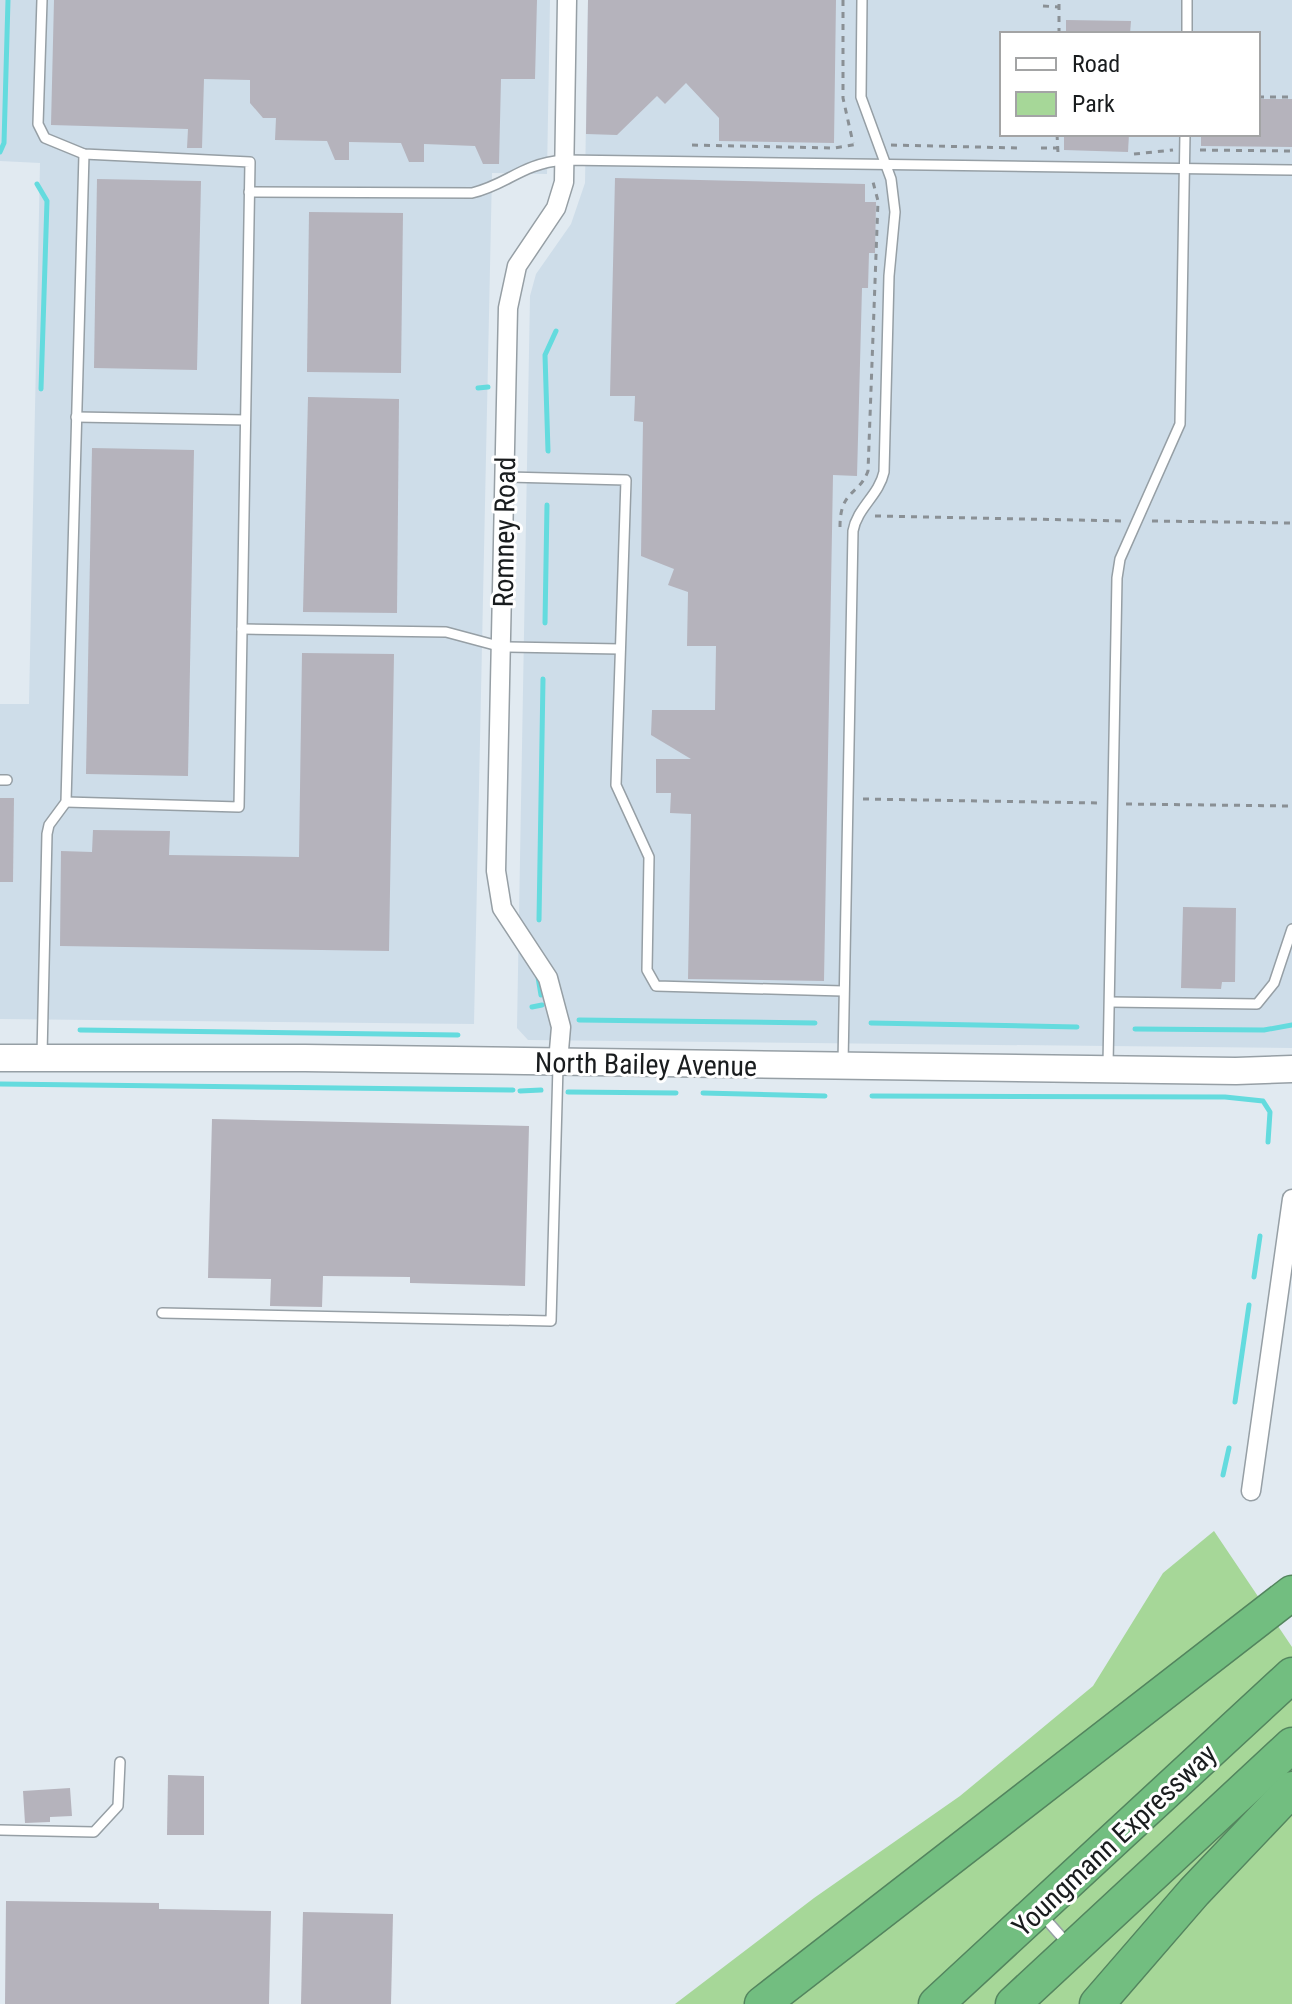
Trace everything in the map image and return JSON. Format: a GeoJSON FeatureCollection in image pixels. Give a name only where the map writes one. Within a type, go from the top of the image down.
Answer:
{"type":"FeatureCollection","features":[{"type":"Feature","properties":{"kind":"highway"},"geometry":{"type":"LineString","coordinates":[[762,2004],[1292,1593]]}},
{"type":"Feature","properties":{"kind":"highway","name":"Youngmann Expressway"},"geometry":{"type":"LineString","coordinates":[[936,2004],[1292,1675]]}},
{"type":"Feature","properties":{"kind":"highway","name":"Youngmann Expressway"},"geometry":{"type":"LineString","coordinates":[[1013,2004],[1292,1745]]}},
{"type":"Feature","properties":{"kind":"highway"},"geometry":{"type":"LineString","coordinates":[[1097,2004],[1194,1892],[1292,1789]]}},
{"type":"Feature","properties":{"kind":"street","name":"Romney Road"},"geometry":{"type":"LineString","coordinates":[[558,1062],[561,1027],[548,978],[502,908],[496,871],[511,286],[517,266],[556,208],[564,182],[567,0]]}},
{"type":"Feature","properties":{"kind":"street","name":"North Bailey Avenue"},"geometry":{"type":"LineString","coordinates":[[0,1058],[1108,1070],[1292,1069]]}},
{"type":"Feature","properties":{"kind":"street"},"geometry":{"type":"LineString","coordinates":[[1251,1491],[1292,1199]]}},
{"type":"Feature","properties":{"kind":"lane"},"geometry":{"type":"LineString","coordinates":[[42,0],[38,124],[45,138],[84,154],[250,162],[239,807],[66,802]]}},
{"type":"Feature","properties":{"kind":"lane"},"geometry":{"type":"LineString","coordinates":[[843,1067],[853,531],[854,522],[881,484],[884,472],[889,276],[895,212],[886,166],[861,97],[862,0]]}},
{"type":"Feature","properties":{"kind":"lane"},"geometry":{"type":"LineString","coordinates":[[1187,0],[1187,32]]}},
{"type":"Feature","properties":{"kind":"lane"},"geometry":{"type":"LineString","coordinates":[[1108,1070],[1117,578],[1120,559],[1180,424],[1185,136]]}},
{"type":"Feature","properties":{"kind":"lane"},"geometry":{"type":"LineString","coordinates":[[42,1058],[47,834],[49,825],[66,802],[84,154]]}},
{"type":"Feature","properties":{"kind":"lane"},"geometry":{"type":"LineString","coordinates":[[249,192],[472,193],[486,190],[521,169],[564,160],[1292,170]]}},
{"type":"Feature","properties":{"kind":"lane"},"geometry":{"type":"LineString","coordinates":[[76,417],[245,420]]}},
{"type":"Feature","properties":{"kind":"lane"},"geometry":{"type":"LineString","coordinates":[[505,477],[626,480],[616,785],[649,857],[647,970],[656,986],[843,991]]}},
{"type":"Feature","properties":{"kind":"lane"},"geometry":{"type":"LineString","coordinates":[[242,629],[446,632],[502,647],[620,649]]}},
{"type":"Feature","properties":{"kind":"lane"},"geometry":{"type":"LineString","coordinates":[[1110,1002],[1257,1004],[1274,983],[1292,929]]}},
{"type":"Feature","properties":{"kind":"lane"},"geometry":{"type":"LineString","coordinates":[[162,1313],[551,1321],[558,1062]]}},
{"type":"Feature","properties":{"kind":"lane"},"geometry":{"type":"LineString","coordinates":[[0,1830],[94,1832],[118,1806],[120,1762]]}},
{"type":"Feature","properties":{"kind":"lane"},"geometry":{"type":"LineString","coordinates":[[1038,1910],[1072,1949]]}},
{"type":"Feature","properties":{"kind":"path"},"geometry":{"type":"LineString","coordinates":[[692,145],[834,148],[855,144],[843,98],[846,59],[843,0]]}},
{"type":"Feature","properties":{"kind":"path"},"geometry":{"type":"LineString","coordinates":[[1059,0],[1059,32]]}},
{"type":"Feature","properties":{"kind":"path"},"geometry":{"type":"LineString","coordinates":[[1043,6],[1059,7]]}},
{"type":"Feature","properties":{"kind":"path"},"geometry":{"type":"LineString","coordinates":[[1260,97],[1292,97]]}},
{"type":"Feature","properties":{"kind":"path"},"geometry":{"type":"LineString","coordinates":[[1057,136],[1056,153],[1072,153]]}},
{"type":"Feature","properties":{"kind":"path"},"geometry":{"type":"LineString","coordinates":[[890,145],[1019,148]]}},
{"type":"Feature","properties":{"kind":"path"},"geometry":{"type":"LineString","coordinates":[[1041,148],[1057,148]]}},
{"type":"Feature","properties":{"kind":"path"},"geometry":{"type":"LineString","coordinates":[[1120,153],[1173,150]]}},
{"type":"Feature","properties":{"kind":"path"},"geometry":{"type":"LineString","coordinates":[[1200,150],[1292,151]]}},
{"type":"Feature","properties":{"kind":"path"},"geometry":{"type":"LineString","coordinates":[[875,516],[1128,521]]}},
{"type":"Feature","properties":{"kind":"path"},"geometry":{"type":"LineString","coordinates":[[1148,521],[1292,523]]}},
{"type":"Feature","properties":{"kind":"path"},"geometry":{"type":"LineString","coordinates":[[863,799],[1103,803]]}},
{"type":"Feature","properties":{"kind":"path"},"geometry":{"type":"LineString","coordinates":[[1122,804],[1292,806]]}},
{"type":"Feature","properties":{"kind":"shaded area"},"geometry":{"type":"Polygon","coordinates":[[[0,0],[550,0],[547,174],[492,173],[474,1024],[0,1019],[0,704],[29,704],[40,163],[0,161],[0,0]]]}},
{"type":"Feature","properties":{"kind":"shaded area"},"geometry":{"type":"Polygon","coordinates":[[[588,0],[1292,0],[1292,1048],[528,1040],[517,1028],[530,296],[536,274],[571,224],[585,183],[588,0]]]}},
{"type":"Feature","properties":{"kind":"green space"},"geometry":{"type":"Polygon","coordinates":[[[1214,1531],[1292,1647],[1292,2004],[675,2004],[814,1898],[960,1796],[1093,1686],[1163,1573],[1214,1531]]]}},
{"type":"Feature","properties":{"kind":"building"},"geometry":{"type":"Polygon","coordinates":[[[54,0],[537,0],[535,79],[501,79],[499,164],[483,164],[475,146],[424,144],[424,162],[409,162],[401,143],[349,142],[349,160],[335,160],[327,141],[275,140],[276,118],[263,118],[250,103],[250,80],[204,79],[202,148],[187,148],[188,129],[51,125],[54,0]]]}},
{"type":"Feature","properties":{"kind":"building"},"geometry":{"type":"Polygon","coordinates":[[[588,0],[836,0],[834,143],[719,141],[719,118],[686,83],[665,104],[657,96],[617,135],[586,134],[588,0]]]}},
{"type":"Feature","properties":{"kind":"building"},"geometry":{"type":"Polygon","coordinates":[[[1066,20],[1131,21],[1130,32],[1066,32],[1066,20]]]}},
{"type":"Feature","properties":{"kind":"building"},"geometry":{"type":"Polygon","coordinates":[[[1260,99],[1292,99],[1292,147],[1201,146],[1201,136],[1260,136],[1260,99]]]}},
{"type":"Feature","properties":{"kind":"building"},"geometry":{"type":"Polygon","coordinates":[[[1064,136],[1129,136],[1128,152],[1064,150],[1064,136]]]}},
{"type":"Feature","properties":{"kind":"building"},"geometry":{"type":"Polygon","coordinates":[[[615,178],[865,184],[865,202],[876,202],[875,253],[869,253],[868,288],[862,288],[857,476],[833,475],[824,981],[688,979],[691,814],[670,813],[671,793],[656,793],[656,759],[691,759],[651,735],[652,710],[715,710],[716,646],[687,646],[688,592],[668,585],[674,569],[641,556],[643,422],[634,421],[635,396],[610,396],[615,178]]]}},
{"type":"Feature","properties":{"kind":"building"},"geometry":{"type":"Polygon","coordinates":[[[97,179],[201,181],[197,370],[94,368],[97,179]]]}},
{"type":"Feature","properties":{"kind":"building"},"geometry":{"type":"Polygon","coordinates":[[[309,212],[403,213],[401,373],[307,372],[309,212]]]}},
{"type":"Feature","properties":{"kind":"building"},"geometry":{"type":"Polygon","coordinates":[[[308,397],[399,399],[397,613],[303,612],[308,397]]]}},
{"type":"Feature","properties":{"kind":"building"},"geometry":{"type":"Polygon","coordinates":[[[92,448],[194,450],[188,776],[86,774],[92,448]]]}},
{"type":"Feature","properties":{"kind":"building"},"geometry":{"type":"Polygon","coordinates":[[[302,653],[394,654],[389,951],[60,946],[61,851],[92,852],[93,830],[170,831],[169,855],[299,857],[302,653]]]}},
{"type":"Feature","properties":{"kind":"building"},"geometry":{"type":"Polygon","coordinates":[[[0,798],[14,798],[13,882],[0,882],[0,798]]]}},
{"type":"Feature","properties":{"kind":"building"},"geometry":{"type":"Polygon","coordinates":[[[1183,907],[1236,908],[1235,982],[1222,982],[1221,989],[1181,988],[1183,907]]]}},
{"type":"Feature","properties":{"kind":"building"},"geometry":{"type":"Polygon","coordinates":[[[212,1119],[529,1126],[525,1286],[410,1283],[410,1277],[323,1276],[322,1307],[270,1306],[271,1279],[208,1278],[212,1119]]]}},
{"type":"Feature","properties":{"kind":"building"},"geometry":{"type":"Polygon","coordinates":[[[168,1775],[204,1776],[204,1835],[167,1835],[168,1775]]]}},
{"type":"Feature","properties":{"kind":"building"},"geometry":{"type":"Polygon","coordinates":[[[70,1788],[72,1816],[50,1817],[50,1822],[25,1823],[23,1791],[70,1788]]]}},
{"type":"Feature","properties":{"kind":"building"},"geometry":{"type":"Polygon","coordinates":[[[6,1901],[159,1903],[159,1909],[271,1911],[269,2004],[5,2004],[6,1901]]]}},
{"type":"Feature","properties":{"kind":"building"},"geometry":{"type":"Polygon","coordinates":[[[303,1912],[393,1914],[391,2004],[301,2004],[303,1912]]]}},
{"type":"Feature","properties":{"kind":"waterway"},"geometry":{"type":"LineString","coordinates":[[0,152],[4,143],[8,0]]}},
{"type":"Feature","properties":{"kind":"waterway"},"geometry":{"type":"LineString","coordinates":[[37,184],[47,201],[41,389]]}},
{"type":"Feature","properties":{"kind":"waterway"},"geometry":{"type":"LineString","coordinates":[[548,451],[545,355],[556,331]]}},
{"type":"Feature","properties":{"kind":"waterway"},"geometry":{"type":"LineString","coordinates":[[478,388],[488,387]]}},
{"type":"Feature","properties":{"kind":"waterway"},"geometry":{"type":"LineString","coordinates":[[545,623],[547,505]]}},
{"type":"Feature","properties":{"kind":"waterway"},"geometry":{"type":"LineString","coordinates":[[539,920],[543,679]]}},
{"type":"Feature","properties":{"kind":"waterway"},"geometry":{"type":"LineString","coordinates":[[538,977],[541,995]]}},
{"type":"Feature","properties":{"kind":"waterway"},"geometry":{"type":"LineString","coordinates":[[532,1007],[542,1005]]}},
{"type":"Feature","properties":{"kind":"waterway"},"geometry":{"type":"LineString","coordinates":[[579,1020],[815,1023]]}},
{"type":"Feature","properties":{"kind":"waterway"},"geometry":{"type":"LineString","coordinates":[[871,1023],[1077,1027]]}},
{"type":"Feature","properties":{"kind":"waterway"},"geometry":{"type":"LineString","coordinates":[[1135,1029],[1264,1030],[1292,1025]]}},
{"type":"Feature","properties":{"kind":"waterway"},"geometry":{"type":"LineString","coordinates":[[80,1030],[458,1035]]}},
{"type":"Feature","properties":{"kind":"waterway"},"geometry":{"type":"LineString","coordinates":[[0,1084],[513,1090]]}},
{"type":"Feature","properties":{"kind":"waterway"},"geometry":{"type":"LineString","coordinates":[[520,1091],[541,1090]]}},
{"type":"Feature","properties":{"kind":"waterway"},"geometry":{"type":"LineString","coordinates":[[568,1092],[676,1093]]}},
{"type":"Feature","properties":{"kind":"waterway"},"geometry":{"type":"LineString","coordinates":[[703,1093],[825,1096]]}},
{"type":"Feature","properties":{"kind":"waterway"},"geometry":{"type":"LineString","coordinates":[[872,1096],[1225,1097],[1263,1101],[1270,1112],[1268,1142]]}},
{"type":"Feature","properties":{"kind":"waterway"},"geometry":{"type":"LineString","coordinates":[[1254,1277],[1260,1236]]}},
{"type":"Feature","properties":{"kind":"waterway"},"geometry":{"type":"LineString","coordinates":[[1235,1402],[1249,1305]]}},
{"type":"Feature","properties":{"kind":"waterway"},"geometry":{"type":"LineString","coordinates":[[1223,1475],[1229,1448]]}}]}
